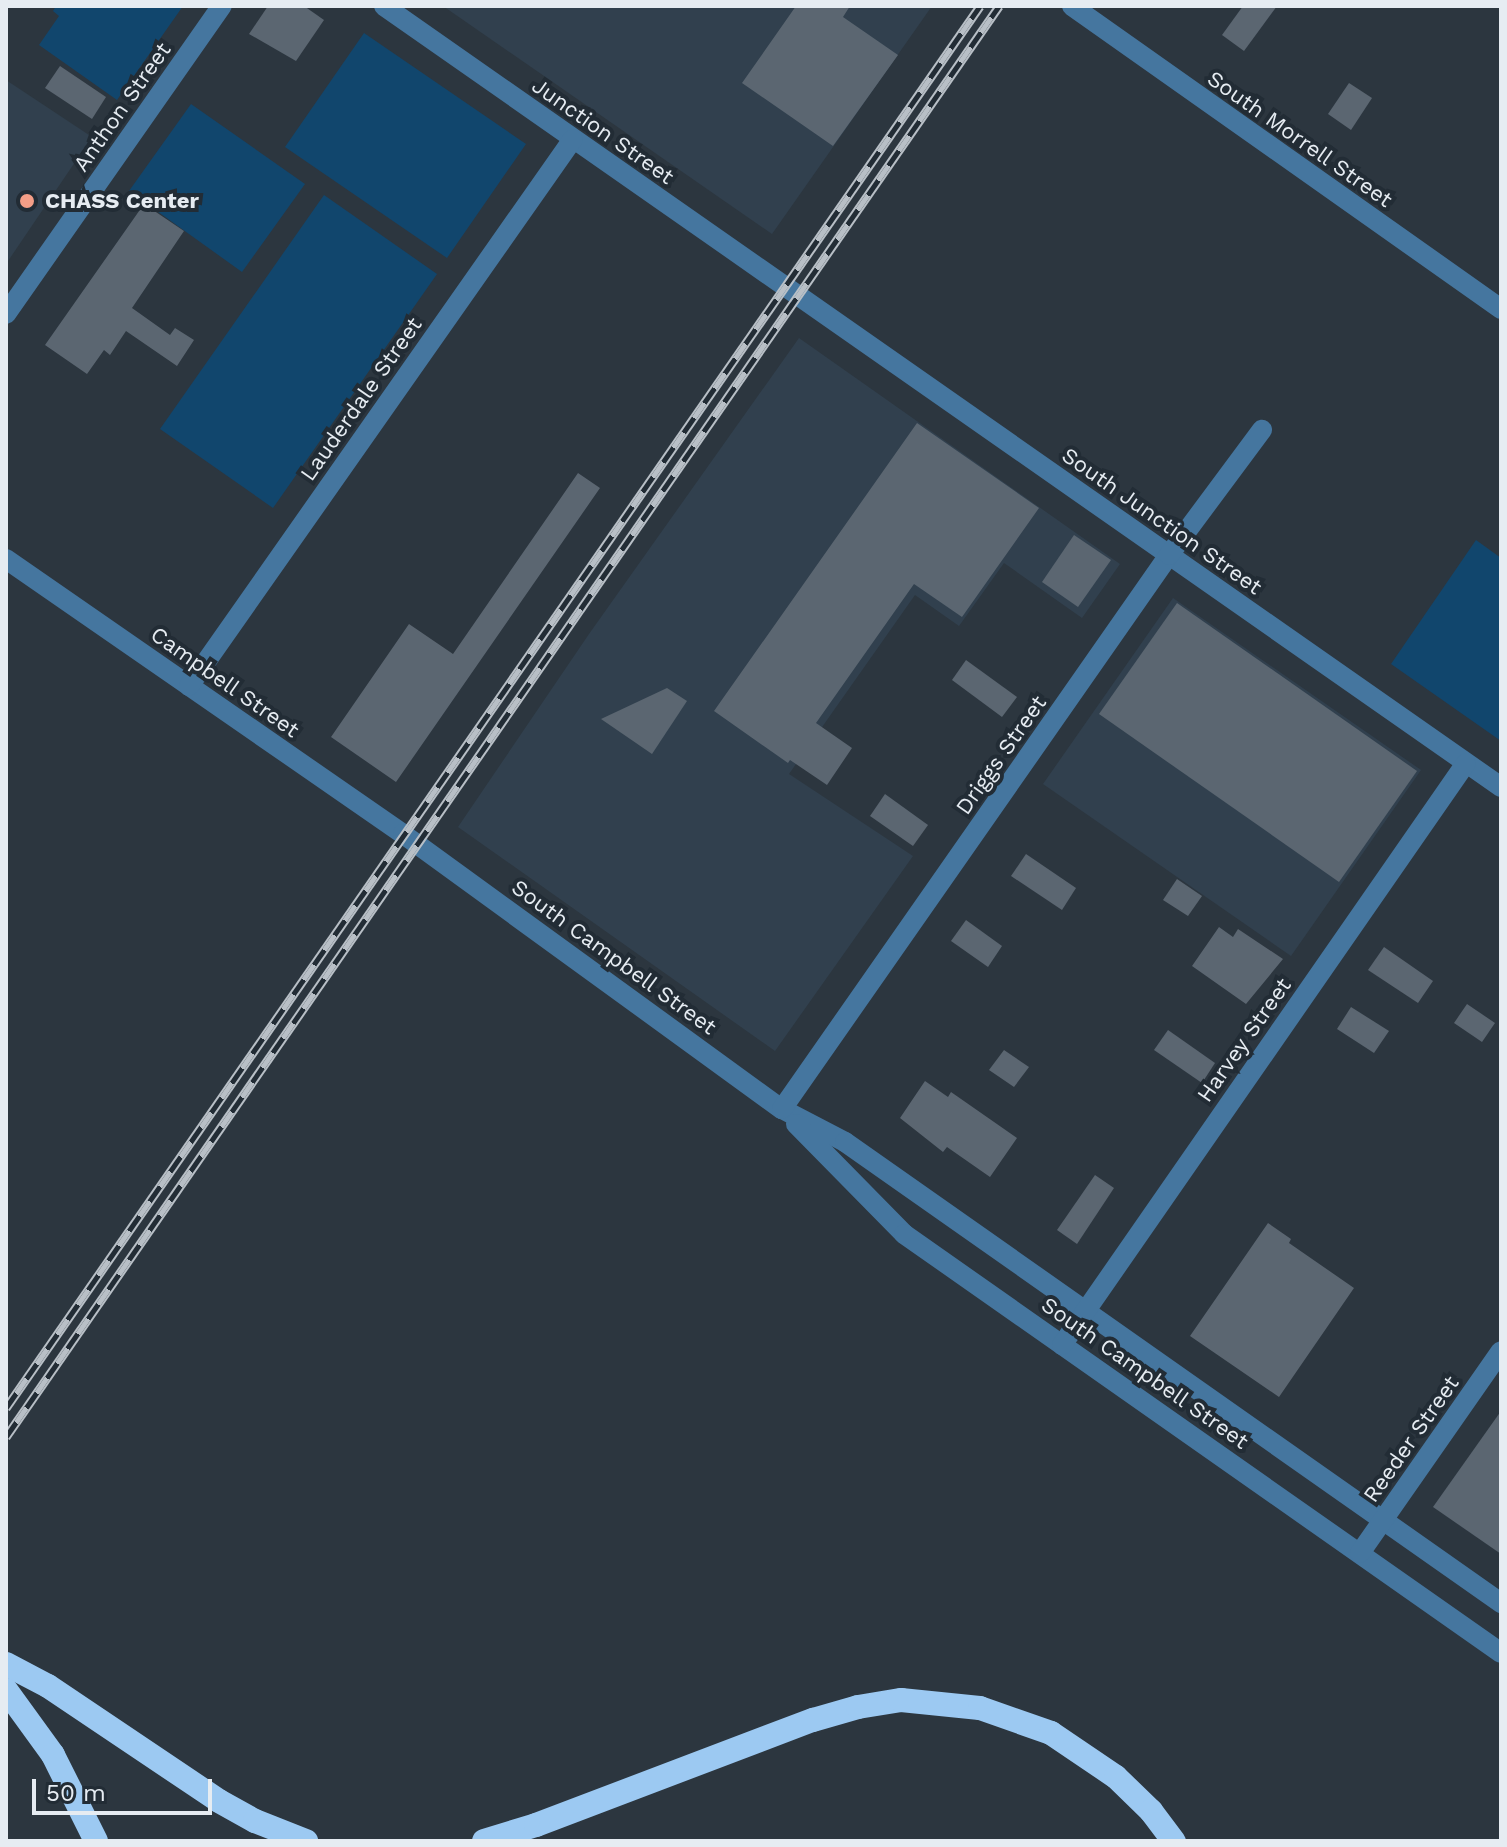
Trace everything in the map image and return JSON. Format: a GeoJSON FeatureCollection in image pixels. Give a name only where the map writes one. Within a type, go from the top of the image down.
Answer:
{"type":"FeatureCollection","features":[{"type":"Feature","properties":{"kind":"highway"},"geometry":{"type":"LineString","coordinates":[[6,1664],[48,1686],[219,1801],[264,1826],[306,1841]]}},
{"type":"Feature","properties":{"kind":"highway"},"geometry":{"type":"LineString","coordinates":[[6,1690],[53,1755],[96,1841]]}},
{"type":"Feature","properties":{"kind":"highway"},"geometry":{"type":"LineString","coordinates":[[484,1841],[536,1825],[813,1720],[858,1707],[901,1700],[980,1708],[1051,1733],[1116,1777],[1151,1811],[1174,1841]]}},
{"type":"Feature","properties":{"kind":"street","name":"Anthon Street"},"geometry":{"type":"LineString","coordinates":[[6,314],[222,6]]}},
{"type":"Feature","properties":{"kind":"street","name":"Junction Street"},"geometry":{"type":"LineString","coordinates":[[384,6],[796,294]]}},
{"type":"Feature","properties":{"kind":"street","name":"South Morrell Street"},"geometry":{"type":"LineString","coordinates":[[1072,6],[1501,309]]}},
{"type":"Feature","properties":{"kind":"street","name":"Lauderdale Street"},"geometry":{"type":"LineString","coordinates":[[189,686],[573,139]]}},
{"type":"Feature","properties":{"kind":"street","name":"South Junction Street"},"geometry":{"type":"LineString","coordinates":[[796,294],[1501,787]]}},
{"type":"Feature","properties":{"kind":"street","name":"Driggs Street"},"geometry":{"type":"LineString","coordinates":[[782,1109],[1169,555],[1262,430]]}},
{"type":"Feature","properties":{"kind":"street","name":"Campbell Street"},"geometry":{"type":"LineString","coordinates":[[6,559],[416,845]]}},
{"type":"Feature","properties":{"kind":"street","name":"Harvey Street"},"geometry":{"type":"LineString","coordinates":[[1062,1345],[1466,763]]}},
{"type":"Feature","properties":{"kind":"street","name":"South Campbell Street"},"geometry":{"type":"LineString","coordinates":[[416,845],[782,1109],[845,1142],[1501,1603]]}},
{"type":"Feature","properties":{"kind":"street","name":"South Campbell Street"},"geometry":{"type":"LineString","coordinates":[[782,1109],[904,1234],[1501,1653]]}},
{"type":"Feature","properties":{"kind":"street","name":"Reeder Street"},"geometry":{"type":"LineString","coordinates":[[1360,1553],[1501,1351]]}},
{"type":"Feature","properties":{"kind":"shaded area"},"geometry":{"type":"Polygon","coordinates":[[[56,6],[183,6],[117,100],[39,45],[59,16],[53,11],[56,6]]]}},
{"type":"Feature","properties":{"kind":"shaded area"},"geometry":{"type":"Polygon","coordinates":[[[443,6],[932,6],[772,234],[443,6]]]}},
{"type":"Feature","properties":{"kind":"shaded area"},"geometry":{"type":"Polygon","coordinates":[[[364,33],[526,144],[447,258],[285,147],[364,33]]]}},
{"type":"Feature","properties":{"kind":"shaded area","name":"CHASS Center"},"geometry":{"type":"Polygon","coordinates":[[[6,80],[92,137],[6,264],[6,80]]]}},
{"type":"Feature","properties":{"kind":"shaded area"},"geometry":{"type":"Polygon","coordinates":[[[191,104],[305,184],[242,272],[129,191],[191,104]]]}},
{"type":"Feature","properties":{"kind":"shaded area"},"geometry":{"type":"Polygon","coordinates":[[[324,195],[437,274],[273,508],[160,429],[324,195]]]}},
{"type":"Feature","properties":{"kind":"shaded area"},"geometry":{"type":"Polygon","coordinates":[[[799,338],[1120,564],[1082,618],[1004,563],[959,626],[915,595],[789,774],[913,856],[775,1051],[458,827],[589,634],[799,338]]]}},
{"type":"Feature","properties":{"kind":"shaded area"},"geometry":{"type":"Polygon","coordinates":[[[1476,540],[1501,558],[1501,741],[1391,664],[1476,540]]]}},
{"type":"Feature","properties":{"kind":"shaded area"},"geometry":{"type":"Polygon","coordinates":[[[1173,598],[1421,770],[1291,956],[1043,784],[1173,598]]]}},
{"type":"Feature","properties":{"kind":"building"},"geometry":{"type":"Polygon","coordinates":[[[268,6],[304,6],[324,20],[296,61],[249,34],[268,6]]]}},
{"type":"Feature","properties":{"kind":"building"},"geometry":{"type":"Polygon","coordinates":[[[796,6],[850,6],[843,17],[898,55],[833,146],[742,83],[796,6]]]}},
{"type":"Feature","properties":{"kind":"building"},"geometry":{"type":"Polygon","coordinates":[[[1243,6],[1277,6],[1244,51],[1222,35],[1243,6]]]}},
{"type":"Feature","properties":{"kind":"building"},"geometry":{"type":"Polygon","coordinates":[[[60,66],[106,97],[92,119],[45,88],[60,66]]]}},
{"type":"Feature","properties":{"kind":"building"},"geometry":{"type":"Polygon","coordinates":[[[1349,83],[1372,98],[1351,130],[1328,114],[1349,83]]]}},
{"type":"Feature","properties":{"kind":"building"},"geometry":{"type":"Polygon","coordinates":[[[144,204],[184,231],[132,308],[170,335],[175,328],[194,340],[177,366],[126,331],[110,355],[104,350],[87,374],[45,345],[144,204]]]}},
{"type":"Feature","properties":{"kind":"building"},"geometry":{"type":"Polygon","coordinates":[[[917,423],[1039,508],[962,617],[914,584],[816,723],[852,748],[827,785],[790,760],[788,763],[714,711],[917,423]]]}},
{"type":"Feature","properties":{"kind":"building"},"geometry":{"type":"Polygon","coordinates":[[[578,473],[600,488],[396,782],[331,737],[409,624],[453,654],[578,473]]]}},
{"type":"Feature","properties":{"kind":"building"},"geometry":{"type":"Polygon","coordinates":[[[1074,535],[1111,560],[1078,607],[1042,582],[1074,535]]]}},
{"type":"Feature","properties":{"kind":"building"},"geometry":{"type":"Polygon","coordinates":[[[1177,603],[1417,771],[1339,882],[1099,714],[1177,603]]]}},
{"type":"Feature","properties":{"kind":"building"},"geometry":{"type":"Polygon","coordinates":[[[966,660],[1017,697],[1002,717],[952,680],[966,660]]]}},
{"type":"Feature","properties":{"kind":"building"},"geometry":{"type":"Polygon","coordinates":[[[667,688],[687,701],[652,754],[601,719],[667,688]]]}},
{"type":"Feature","properties":{"kind":"building"},"geometry":{"type":"Polygon","coordinates":[[[885,794],[928,825],[913,846],[870,816],[885,794]]]}},
{"type":"Feature","properties":{"kind":"building"},"geometry":{"type":"Polygon","coordinates":[[[1026,854],[1076,888],[1062,910],[1011,876],[1026,854]]]}},
{"type":"Feature","properties":{"kind":"building"},"geometry":{"type":"Polygon","coordinates":[[[1177,879],[1202,896],[1188,916],[1163,900],[1177,879]]]}},
{"type":"Feature","properties":{"kind":"building"},"geometry":{"type":"Polygon","coordinates":[[[966,920],[1002,946],[988,967],[951,941],[966,920]]]}},
{"type":"Feature","properties":{"kind":"building"},"geometry":{"type":"Polygon","coordinates":[[[1219,927],[1233,937],[1238,929],[1283,959],[1246,1004],[1192,966],[1219,927]]]}},
{"type":"Feature","properties":{"kind":"building"},"geometry":{"type":"Polygon","coordinates":[[[1384,947],[1433,981],[1418,1003],[1368,970],[1384,947]]]}},
{"type":"Feature","properties":{"kind":"building"},"geometry":{"type":"Polygon","coordinates":[[[1467,1004],[1495,1023],[1482,1042],[1454,1023],[1467,1004]]]}},
{"type":"Feature","properties":{"kind":"building"},"geometry":{"type":"Polygon","coordinates":[[[1351,1007],[1389,1031],[1374,1053],[1337,1029],[1351,1007]]]}},
{"type":"Feature","properties":{"kind":"building"},"geometry":{"type":"Polygon","coordinates":[[[1168,1030],[1215,1063],[1202,1083],[1154,1050],[1168,1030]]]}},
{"type":"Feature","properties":{"kind":"building"},"geometry":{"type":"Polygon","coordinates":[[[1004,1050],[1029,1067],[1014,1087],[989,1070],[1004,1050]]]}},
{"type":"Feature","properties":{"kind":"building"},"geometry":{"type":"Polygon","coordinates":[[[925,1081],[948,1097],[951,1092],[1017,1138],[990,1177],[947,1147],[943,1152],[900,1118],[925,1081]]]}},
{"type":"Feature","properties":{"kind":"building"},"geometry":{"type":"Polygon","coordinates":[[[1095,1175],[1114,1188],[1077,1244],[1057,1230],[1095,1175]]]}},
{"type":"Feature","properties":{"kind":"building"},"geometry":{"type":"Polygon","coordinates":[[[1268,1223],[1291,1239],[1289,1243],[1354,1288],[1279,1397],[1190,1336],[1268,1223]]]}},
{"type":"Feature","properties":{"kind":"building"},"geometry":{"type":"Polygon","coordinates":[[[1501,1411],[1501,1554],[1433,1507],[1501,1411]]]}},
{"type":"Feature","properties":{"kind":"railway"},"geometry":{"type":"LineString","coordinates":[[6,1408],[980,6]]}},
{"type":"Feature","properties":{"kind":"railway"},"geometry":{"type":"LineString","coordinates":[[6,1437],[999,6]]}},
{"type":"Feature","properties":{"kind":"place","name":"CHASS Center"},"geometry":{"type":"Point","coordinates":[27,201]}}]}
